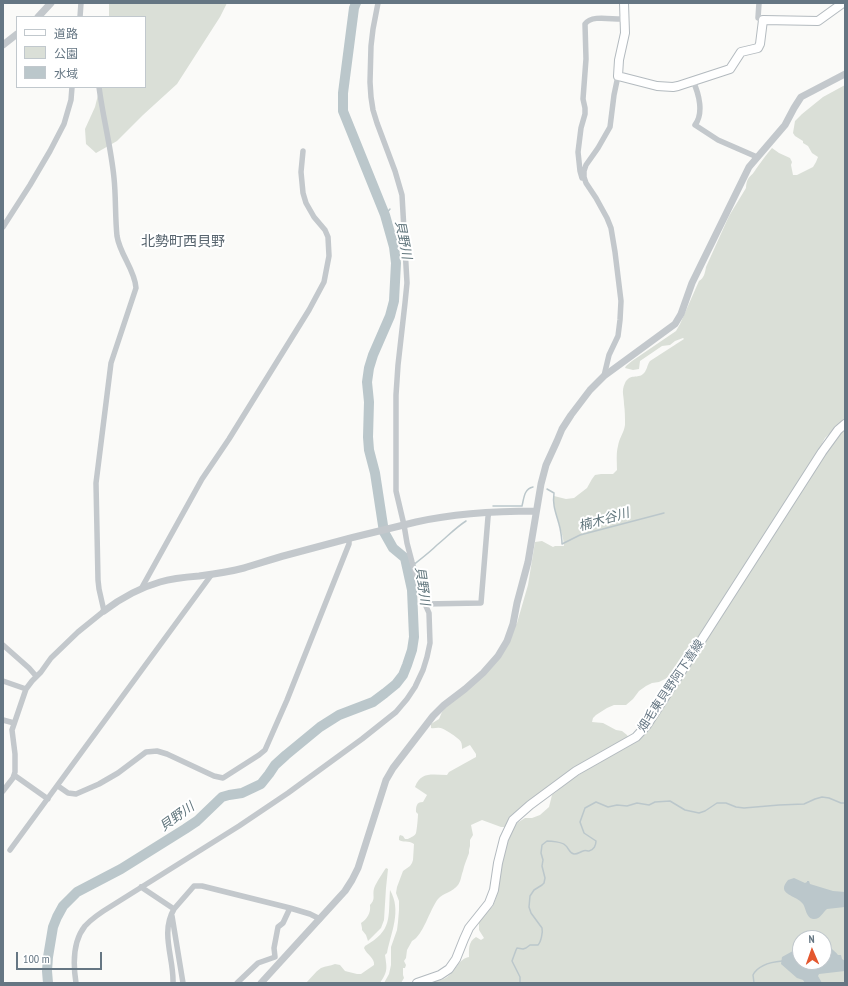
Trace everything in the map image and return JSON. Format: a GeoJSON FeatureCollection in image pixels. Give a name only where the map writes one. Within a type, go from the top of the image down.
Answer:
{"type":"FeatureCollection","features":[{"type":"Feature","properties":{"kind":"main road"},"geometry":{"type":"LineString","coordinates":[[624,3],[625,33],[619,60],[618,76],[652,85],[667,86],[678,86],[730,69],[741,52],[758,48],[760,44],[763,20],[818,21],[843,3]]}},
{"type":"Feature","properties":{"kind":"main road","name":"畑毛東貝野阿下喜線"},"geometry":{"type":"LineString","coordinates":[[417,983],[440,975],[449,969],[456,959],[469,928],[489,903],[494,890],[498,863],[504,839],[513,820],[530,805],[576,771],[636,737],[647,725],[822,452],[838,430],[845,424]]}},
{"type":"Feature","properties":{"kind":"street"},"geometry":{"type":"LineString","coordinates":[[39,16],[51,3]]}},
{"type":"Feature","properties":{"kind":"street"},"geometry":{"type":"LineString","coordinates":[[76,983],[74,973],[74,956],[80,934],[86,925],[96,915],[239,826],[288,793],[362,739],[396,712],[416,687],[423,670],[430,642],[429,613],[412,562],[396,491],[395,405],[407,288],[402,195],[395,171],[377,123],[371,97],[371,46],[378,3]]}},
{"type":"Feature","properties":{"kind":"street"},"geometry":{"type":"LineString","coordinates":[[759,3],[758,18],[763,20]]}},
{"type":"Feature","properties":{"kind":"street"},"geometry":{"type":"LineString","coordinates":[[80,16],[81,6]]}},
{"type":"Feature","properties":{"kind":"street"},"geometry":{"type":"LineString","coordinates":[[81,6],[84,16]]}},
{"type":"Feature","properties":{"kind":"street"},"geometry":{"type":"LineString","coordinates":[[604,376],[610,355],[618,336],[621,301],[611,228],[596,198],[583,180],[578,152],[581,128],[585,114],[583,99],[586,59],[585,24],[596,18],[624,19]]}},
{"type":"Feature","properties":{"kind":"street"},"geometry":{"type":"LineString","coordinates":[[3,45],[16,35]]}},
{"type":"Feature","properties":{"kind":"street"},"geometry":{"type":"LineString","coordinates":[[261,983],[345,891],[352,880],[358,868],[386,780],[394,768],[433,716],[483,672],[498,656],[507,641],[513,624],[528,562],[541,484],[546,466],[562,429],[590,390],[604,376],[676,324],[692,282],[749,167],[785,125],[797,102],[801,98],[845,74]]}},
{"type":"Feature","properties":{"kind":"street"},"geometry":{"type":"LineString","coordinates":[[586,183],[584,178],[586,165],[602,142],[610,127],[618,76]]}},
{"type":"Feature","properties":{"kind":"street"},"geometry":{"type":"LineString","coordinates":[[693,81],[698,95],[700,114],[698,122],[695,125],[718,140],[757,157]]}},
{"type":"Feature","properties":{"kind":"street"},"geometry":{"type":"LineString","coordinates":[[3,227],[50,151],[64,124],[71,100],[72,88]]}},
{"type":"Feature","properties":{"kind":"street"},"geometry":{"type":"LineString","coordinates":[[99,88],[111,148],[115,179],[118,238],[136,288],[111,363],[96,483],[98,580],[104,611]]}},
{"type":"Feature","properties":{"kind":"street"},"geometry":{"type":"LineString","coordinates":[[142,589],[202,479],[229,439],[310,310],[324,282],[329,256],[328,237],[325,230],[314,217],[306,203],[303,193],[301,172],[303,151]]}},
{"type":"Feature","properties":{"kind":"street"},"geometry":{"type":"LineString","coordinates":[[3,791],[15,772],[15,754],[12,730],[26,689],[51,658],[78,632],[104,611],[129,594],[161,582],[243,568],[371,532],[416,522],[489,512],[536,511]]}},
{"type":"Feature","properties":{"kind":"street"},"geometry":{"type":"LineString","coordinates":[[425,604],[482,603],[489,512]]}},
{"type":"Feature","properties":{"kind":"street"},"geometry":{"type":"LineString","coordinates":[[58,786],[68,793],[76,794],[99,784],[118,773],[146,752],[157,751],[166,754],[214,776],[223,778],[259,756],[265,750],[287,700],[349,544],[349,538]]}},
{"type":"Feature","properties":{"kind":"street"},"geometry":{"type":"LineString","coordinates":[[10,850],[212,574]]}},
{"type":"Feature","properties":{"kind":"street"},"geometry":{"type":"LineString","coordinates":[[3,645],[36,676]]}},
{"type":"Feature","properties":{"kind":"street"},"geometry":{"type":"LineString","coordinates":[[3,681],[26,689]]}},
{"type":"Feature","properties":{"kind":"street"},"geometry":{"type":"LineString","coordinates":[[3,720],[14,723]]}},
{"type":"Feature","properties":{"kind":"street"},"geometry":{"type":"LineString","coordinates":[[14,775],[48,799]]}},
{"type":"Feature","properties":{"kind":"street"},"geometry":{"type":"LineString","coordinates":[[173,983],[168,944],[168,926],[173,911],[194,886],[202,886],[290,908],[310,914],[320,919]]}},
{"type":"Feature","properties":{"kind":"street"},"geometry":{"type":"LineString","coordinates":[[141,887],[173,911],[183,983]]}},
{"type":"Feature","properties":{"kind":"street"},"geometry":{"type":"LineString","coordinates":[[237,983],[258,963],[275,957],[274,948],[278,927],[284,923],[290,908]]}},
{"type":"Feature","properties":{"kind":"green space"},"geometry":{"type":"Polygon","coordinates":[[[109,3],[227,3],[220,17],[177,84],[117,141],[96,153],[86,144],[85,129],[95,107],[100,88],[146,88],[146,16],[109,16],[109,3]]]}},
{"type":"Feature","properties":{"kind":"green space"},"geometry":{"type":"Polygon","coordinates":[[[845,85],[845,419],[825,438],[810,466],[677,673],[659,682],[646,686],[626,705],[614,705],[593,718],[592,722],[603,723],[616,730],[622,731],[628,737],[506,827],[501,827],[482,820],[471,825],[473,835],[470,840],[469,853],[459,883],[456,887],[438,899],[420,934],[412,941],[407,950],[404,961],[406,965],[405,968],[403,968],[404,978],[401,983],[384,983],[389,974],[391,965],[391,947],[397,930],[399,901],[396,893],[397,887],[403,871],[410,866],[413,860],[414,844],[401,841],[399,840],[399,837],[400,835],[405,839],[408,839],[414,836],[417,829],[418,816],[416,807],[419,803],[423,802],[427,795],[415,787],[424,776],[447,775],[449,772],[476,757],[476,754],[470,745],[462,749],[461,743],[458,739],[442,728],[431,728],[431,724],[439,719],[445,708],[485,675],[517,623],[528,585],[535,542],[542,541],[553,547],[564,546],[562,533],[556,515],[554,496],[566,499],[574,498],[587,488],[595,475],[613,474],[617,470],[617,449],[625,425],[623,391],[625,383],[629,378],[643,374],[650,361],[684,339],[675,341],[670,345],[662,346],[640,361],[639,369],[633,370],[625,368],[626,366],[676,331],[699,281],[704,275],[706,267],[729,216],[746,188],[748,179],[772,148],[790,158],[792,162],[791,165],[793,175],[797,175],[813,167],[818,157],[812,153],[808,146],[793,133],[795,121],[823,97],[845,85]]]}},
{"type":"Feature","properties":{"kind":"green space"},"geometry":{"type":"Polygon","coordinates":[[[845,429],[845,983],[431,983],[447,977],[462,960],[469,957],[470,946],[473,939],[476,937],[481,940],[484,938],[479,930],[479,922],[493,906],[497,895],[506,845],[517,823],[525,818],[532,818],[540,815],[549,807],[552,795],[571,780],[631,745],[641,737],[656,718],[832,442],[845,429]]]}},
{"type":"Feature","properties":{"kind":"green space"},"geometry":{"type":"Polygon","coordinates":[[[386,868],[388,869],[384,920],[381,928],[368,941],[362,930],[361,923],[368,916],[370,905],[374,898],[375,886],[386,868]]]}},
{"type":"Feature","properties":{"kind":"green space"},"geometry":{"type":"Polygon","coordinates":[[[390,890],[395,906],[395,914],[393,929],[387,953],[385,955],[386,970],[380,983],[306,983],[321,968],[335,964],[340,965],[345,971],[357,974],[361,974],[374,965],[373,960],[364,948],[385,929],[389,916],[390,890]]]}},
{"type":"Feature","properties":{"kind":"water"},"geometry":{"type":"Polygon","coordinates":[[[794,878],[805,883],[809,881],[810,884],[833,891],[845,892],[845,907],[827,909],[821,916],[815,919],[809,917],[803,904],[785,892],[785,885],[788,880],[794,878]]]}},
{"type":"Feature","properties":{"kind":"water"},"geometry":{"type":"Polygon","coordinates":[[[832,949],[838,955],[841,955],[842,959],[845,961],[845,971],[819,974],[818,976],[822,983],[805,983],[781,964],[782,957],[792,951],[792,970],[832,970],[832,949]]]}},
{"type":"Feature","properties":{"kind":"waterway","name":"貝野川"},"geometry":{"type":"LineString","coordinates":[[48,983],[48,957],[53,927],[63,906],[77,892],[121,869],[185,829],[197,821],[222,797],[242,793],[261,784],[275,765],[320,727],[339,715],[373,702],[396,684],[403,675],[412,650],[414,637],[412,590],[405,558],[393,548],[384,532],[375,473],[369,450],[369,402],[367,382],[369,368],[390,316],[394,301],[396,263],[394,247],[385,215],[343,111],[343,93],[354,8],[356,3]]}},
{"type":"Feature","properties":{"kind":"waterway","name":"貝野川"},"geometry":{"type":"LineString","coordinates":[[385,215],[390,209]]}},
{"type":"Feature","properties":{"kind":"waterway","name":"楠木谷川"},"geometry":{"type":"LineString","coordinates":[[493,506],[522,506],[526,492],[533,487]]}},
{"type":"Feature","properties":{"kind":"waterway","name":"楠木谷川"},"geometry":{"type":"LineString","coordinates":[[547,489],[554,493],[554,507],[560,528],[562,544],[580,535],[664,513]]}},
{"type":"Feature","properties":{"kind":"waterway","name":"楠木谷川"},"geometry":{"type":"LineString","coordinates":[[408,569],[466,521]]}},
{"type":"Feature","properties":{"kind":"waterway"},"geometry":{"type":"LineString","coordinates":[[520,983],[520,977],[512,961],[516,950],[517,948],[523,949],[530,945],[538,945],[542,934],[542,928],[531,913],[529,907],[530,896],[534,890],[544,883],[545,878],[541,853],[542,845],[547,841],[559,842],[564,844],[571,853],[574,854],[592,850],[596,841],[584,833],[580,822],[585,808],[596,802],[608,807],[617,805],[627,806],[637,803],[649,805],[655,802],[670,801],[685,810],[699,813],[717,803],[726,803],[744,808],[804,804],[822,797],[845,803]]}},
{"type":"Feature","properties":{"kind":"waterway"},"geometry":{"type":"LineString","coordinates":[[754,983],[753,975],[761,966],[782,961]]}},
{"type":"Feature","properties":{"kind":"district","name":"北勢町西貝野"},"geometry":{"type":"Point","coordinates":[183,242]}}]}
